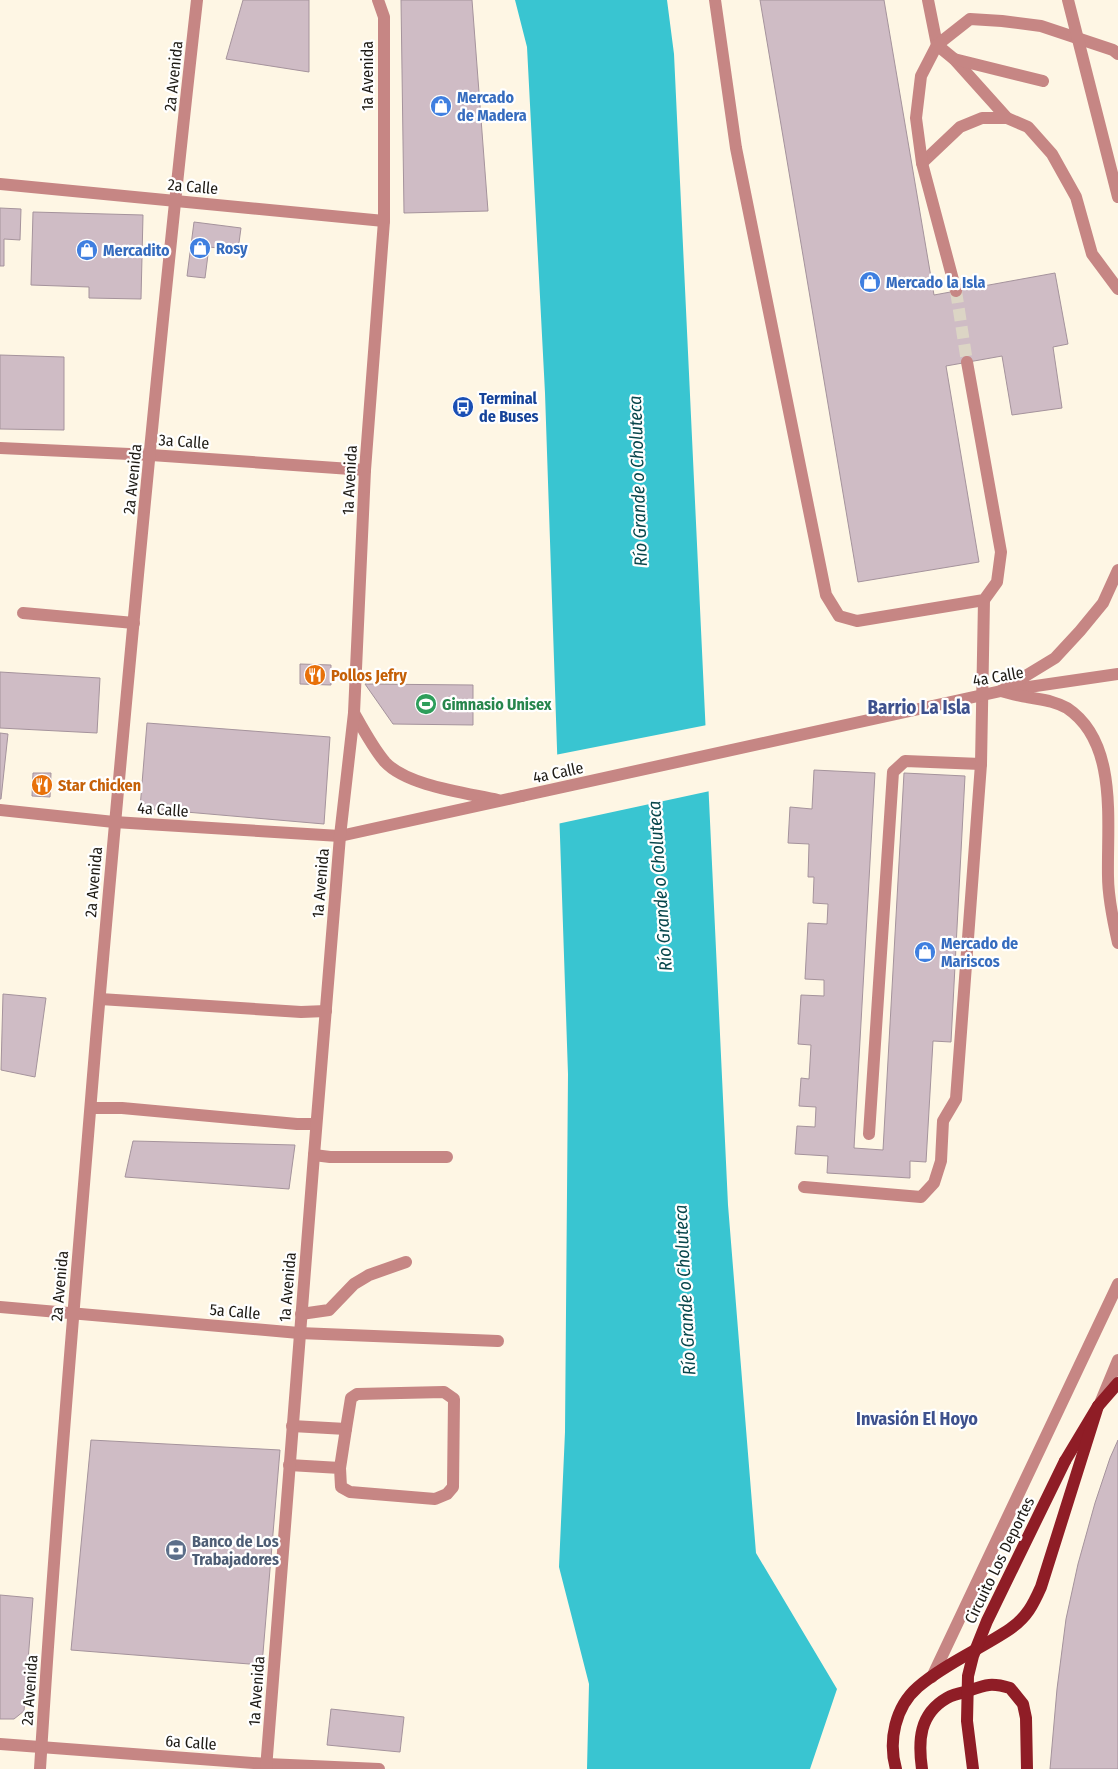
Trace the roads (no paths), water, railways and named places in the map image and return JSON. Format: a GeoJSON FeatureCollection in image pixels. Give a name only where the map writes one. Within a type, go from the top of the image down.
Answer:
{"type":"FeatureCollection","features":[{"type":"Feature","properties":{"kind":"main road","name":"Circuito Los Deportes"},"geometry":{"type":"LineString","coordinates":[[973,1769],[966,1721],[968,1676],[973,1656],[987,1621],[1065,1461],[1098,1406],[1118,1383]]}},
{"type":"Feature","properties":{"kind":"main road"},"geometry":{"type":"LineString","coordinates":[[896,1769],[893,1758],[893,1737],[898,1718],[905,1703],[917,1688],[1023,1620],[1033,1605],[1041,1587],[1098,1406]]}},
{"type":"Feature","properties":{"kind":"main road"},"geometry":{"type":"LineString","coordinates":[[922,1769],[919,1748],[922,1726],[932,1711],[948,1698],[989,1684],[1010,1688],[1023,1704],[1026,1718],[1028,1769]]}},
{"type":"Feature","properties":{"kind":"street","name":"2a Avenida"},"geometry":{"type":"LineString","coordinates":[[40,1769],[73,1313],[114,822],[175,201],[197,0]]}},
{"type":"Feature","properties":{"kind":"street","name":"1a Avenida"},"geometry":{"type":"LineString","coordinates":[[266,1767],[340,836],[354,713],[365,470],[384,221],[384,17],[378,0]]}},
{"type":"Feature","properties":{"kind":"street"},"geometry":{"type":"LineString","coordinates":[[715,0],[736,148],[826,595],[839,616],[857,621],[984,600]]}},
{"type":"Feature","properties":{"kind":"street"},"geometry":{"type":"LineString","coordinates":[[928,0],[936,44],[954,59],[1007,118]]}},
{"type":"Feature","properties":{"kind":"street"},"geometry":{"type":"LineString","coordinates":[[1068,0],[1118,197]]}},
{"type":"Feature","properties":{"kind":"street"},"geometry":{"type":"LineString","coordinates":[[956,291],[922,163],[916,118],[921,76],[936,44],[970,19],[1041,26],[1113,50],[1118,54]]}},
{"type":"Feature","properties":{"kind":"street"},"geometry":{"type":"LineString","coordinates":[[954,59],[1043,81]]}},
{"type":"Feature","properties":{"kind":"street"},"geometry":{"type":"LineString","coordinates":[[922,163],[960,127],[982,118],[1007,118],[1028,127],[1052,154],[1076,197],[1092,254],[1118,289]]}},
{"type":"Feature","properties":{"kind":"street","name":"2a Calle"},"geometry":{"type":"LineString","coordinates":[[0,184],[384,221]]}},
{"type":"Feature","properties":{"kind":"street"},"geometry":{"type":"LineString","coordinates":[[804,1187],[921,1197],[934,1183],[940,1161],[943,1121],[956,1099],[981,764],[984,600],[997,582],[1000,552],[966,362]]}},
{"type":"Feature","properties":{"kind":"street","name":"3a Calle"},"geometry":{"type":"LineString","coordinates":[[0,448],[151,455],[365,470]]}},
{"type":"Feature","properties":{"kind":"street"},"geometry":{"type":"LineString","coordinates":[[1001,691],[1055,658],[1080,632],[1103,602],[1118,570]]}},
{"type":"Feature","properties":{"kind":"street"},"geometry":{"type":"LineString","coordinates":[[24,613],[134,623]]}},
{"type":"Feature","properties":{"kind":"street","name":"4a Calle"},"geometry":{"type":"LineString","coordinates":[[0,810],[114,822],[340,836],[1001,691],[1118,674]]}},
{"type":"Feature","properties":{"kind":"street"},"geometry":{"type":"LineString","coordinates":[[1001,691],[1028,698],[1048,699],[1067,708],[1083,720],[1100,745],[1108,769],[1108,878],[1111,908],[1118,943]]}},
{"type":"Feature","properties":{"kind":"street"},"geometry":{"type":"LineString","coordinates":[[354,713],[386,762],[396,770],[420,782],[503,800]]}},
{"type":"Feature","properties":{"kind":"street"},"geometry":{"type":"LineString","coordinates":[[869,1134],[893,772],[905,761],[981,764]]}},
{"type":"Feature","properties":{"kind":"street"},"geometry":{"type":"LineString","coordinates":[[100,999],[301,1012],[326,1011]]}},
{"type":"Feature","properties":{"kind":"street"},"geometry":{"type":"LineString","coordinates":[[90,1108],[122,1108],[297,1124],[316,1124]]}},
{"type":"Feature","properties":{"kind":"street"},"geometry":{"type":"LineString","coordinates":[[314,1155],[330,1157],[447,1157]]}},
{"type":"Feature","properties":{"kind":"street"},"geometry":{"type":"LineString","coordinates":[[301,1314],[329,1310],[354,1284],[370,1275],[406,1262]]}},
{"type":"Feature","properties":{"kind":"street"},"geometry":{"type":"LineString","coordinates":[[932,1677],[1118,1284]]}},
{"type":"Feature","properties":{"kind":"street","name":"5a Calle"},"geometry":{"type":"LineString","coordinates":[[0,1307],[299,1333],[498,1341]]}},
{"type":"Feature","properties":{"kind":"street"},"geometry":{"type":"LineString","coordinates":[[1098,1406],[1118,1360]]}},
{"type":"Feature","properties":{"kind":"street"},"geometry":{"type":"LineString","coordinates":[[444,1392],[454,1399],[453,1487],[447,1494],[435,1499],[350,1492],[341,1487],[340,1468],[346,1429],[351,1398],[357,1394],[444,1392]]}},
{"type":"Feature","properties":{"kind":"street"},"geometry":{"type":"LineString","coordinates":[[292,1426],[346,1429]]}},
{"type":"Feature","properties":{"kind":"street"},"geometry":{"type":"LineString","coordinates":[[289,1465],[340,1468]]}},
{"type":"Feature","properties":{"kind":"street","name":"6a Calle"},"geometry":{"type":"LineString","coordinates":[[0,1744],[266,1767],[379,1769]]}},
{"type":"Feature","properties":{"kind":"water","name":"Río Grande o Choluteca"},"geometry":{"type":"Polygon","coordinates":[[[515,0],[667,0],[674,54],[728,1205],[756,1553],[837,1689],[810,1769],[587,1769],[589,1684],[559,1567],[565,1432],[568,1074],[545,393],[527,47],[515,0]]]}},
{"type":"Feature","properties":{"kind":"tunnel"},"geometry":{"type":"LineString","coordinates":[[956,291],[967,362]]}},
{"type":"Feature","properties":{"kind":"place","name":"Mercado de Madera"},"geometry":{"type":"Point","coordinates":[441,106]}},
{"type":"Feature","properties":{"kind":"place","name":"Rosy"},"geometry":{"type":"Point","coordinates":[200,248]}},
{"type":"Feature","properties":{"kind":"place","name":"Mercadito"},"geometry":{"type":"Point","coordinates":[87,250]}},
{"type":"Feature","properties":{"kind":"place","name":"Mercado la Isla"},"geometry":{"type":"Point","coordinates":[870,282]}},
{"type":"Feature","properties":{"kind":"place","name":"Terminal de Buses"},"geometry":{"type":"Point","coordinates":[463,407]}},
{"type":"Feature","properties":{"kind":"place","name":"Pollos Jefry"},"geometry":{"type":"Point","coordinates":[315,675]}},
{"type":"Feature","properties":{"kind":"place","name":"Gimnasio Unisex"},"geometry":{"type":"Point","coordinates":[426,704]}},
{"type":"Feature","properties":{"kind":"place","name":"Star Chicken"},"geometry":{"type":"Point","coordinates":[42,785]}},
{"type":"Feature","properties":{"kind":"place","name":"Mercado de Mariscos"},"geometry":{"type":"Point","coordinates":[925,952]}},
{"type":"Feature","properties":{"kind":"place","name":"Banco de Los Trabajadores"},"geometry":{"type":"Point","coordinates":[176,1550]}},
{"type":"Feature","properties":{"kind":"district","name":"Barrio La Isla"},"geometry":{"type":"Point","coordinates":[919,707]}},
{"type":"Feature","properties":{"kind":"district","name":"Invasión El Hoyo"},"geometry":{"type":"Point","coordinates":[917,1419]}}]}
